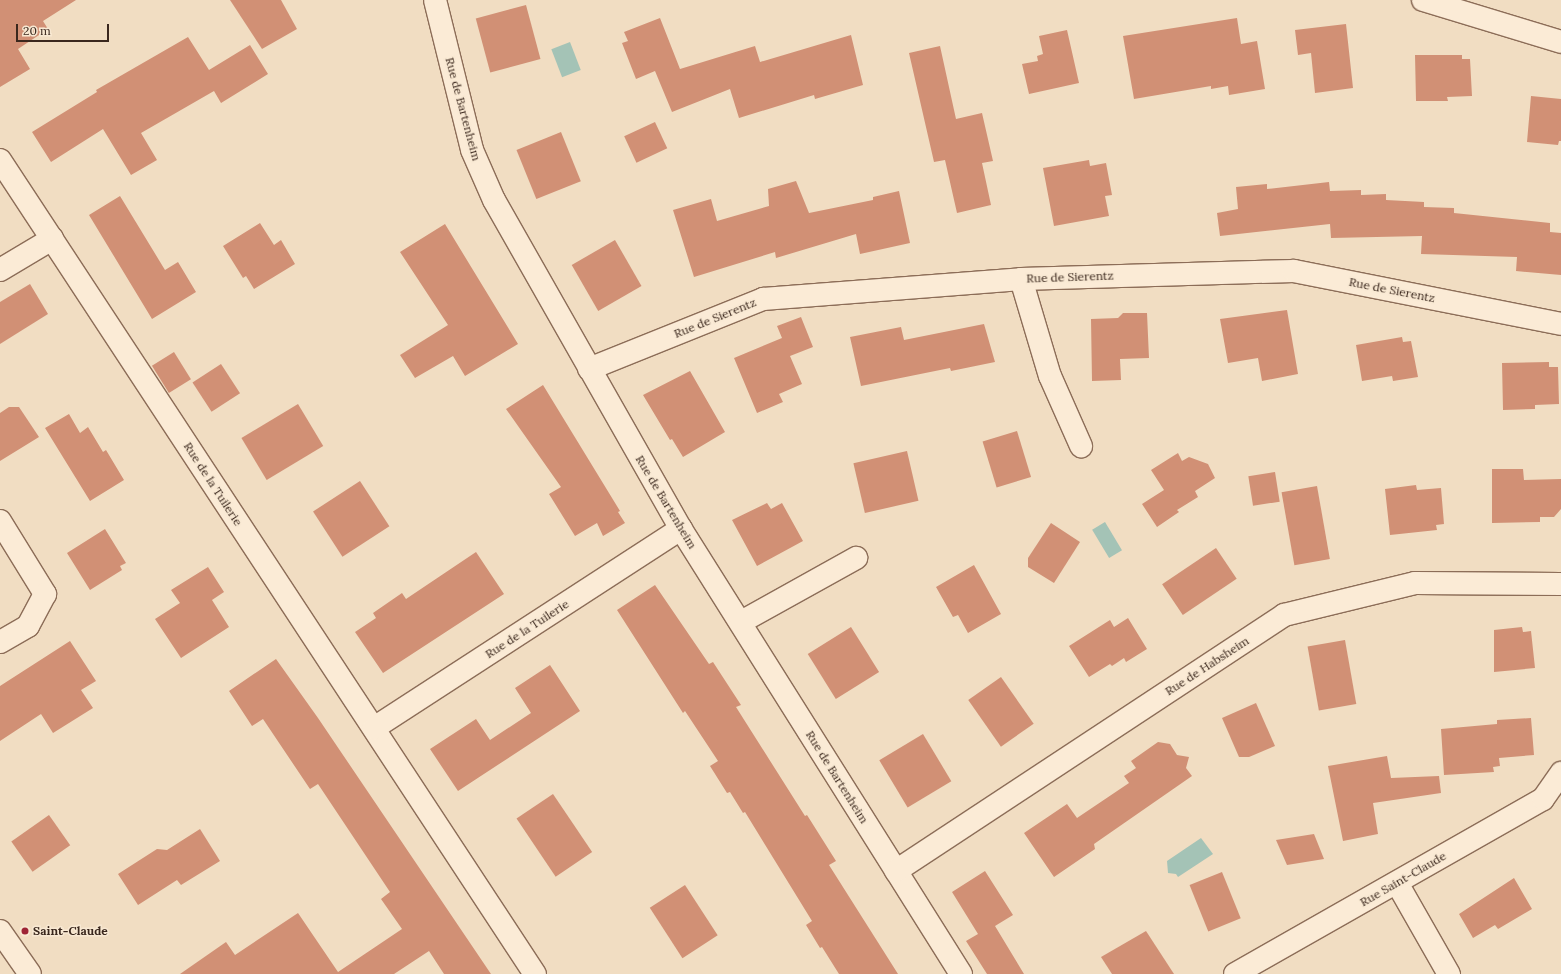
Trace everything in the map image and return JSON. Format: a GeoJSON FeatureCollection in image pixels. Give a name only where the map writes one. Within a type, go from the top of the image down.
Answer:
{"type":"FeatureCollection","features":[{"type":"Feature","properties":{"kind":"street","name":"Rue de Bartenheim"},"geometry":{"type":"LineString","coordinates":[[435,0],[472,150],[494,200],[681,529],[741,622],[961,974]]}},
{"type":"Feature","properties":{"kind":"street"},"geometry":{"type":"LineString","coordinates":[[1423,0],[1561,42]]}},
{"type":"Feature","properties":{"kind":"street","name":"Rue de la Tuilerie"},"geometry":{"type":"LineString","coordinates":[[0,160],[535,974]]}},
{"type":"Feature","properties":{"kind":"street"},"geometry":{"type":"LineString","coordinates":[[0,270],[52,240]]}},
{"type":"Feature","properties":{"kind":"street","name":"Rue de Sierentz"},"geometry":{"type":"LineString","coordinates":[[589,369],[763,299],[1021,279],[1294,271],[1561,324]]}},
{"type":"Feature","properties":{"kind":"street"},"geometry":{"type":"LineString","coordinates":[[1021,279],[1050,376],[1081,446]]}},
{"type":"Feature","properties":{"kind":"street"},"geometry":{"type":"LineString","coordinates":[[0,521],[45,594],[28,626],[0,642]]}},
{"type":"Feature","properties":{"kind":"street","name":"Rue de la Tuilerie"},"geometry":{"type":"LineString","coordinates":[[374,728],[681,529]]}},
{"type":"Feature","properties":{"kind":"street"},"geometry":{"type":"LineString","coordinates":[[741,622],[856,558]]}},
{"type":"Feature","properties":{"kind":"street","name":"Rue de Habsheim"},"geometry":{"type":"LineString","coordinates":[[896,871],[1284,615],[1415,583],[1561,584]]}},
{"type":"Feature","properties":{"kind":"street","name":"Rue Saint-Claude"},"geometry":{"type":"LineString","coordinates":[[1235,974],[1543,799],[1561,773]]}},
{"type":"Feature","properties":{"kind":"street"},"geometry":{"type":"LineString","coordinates":[[1397,883],[1449,974]]}},
{"type":"Feature","properties":{"kind":"street"},"geometry":{"type":"LineString","coordinates":[[0,931],[30,974]]}},
{"type":"Feature","properties":{"kind":"shaded area"},"geometry":{"type":"Polygon","coordinates":[[[570,42],[581,70],[562,77],[551,49],[570,42]]]}},
{"type":"Feature","properties":{"kind":"shaded area"},"geometry":{"type":"Polygon","coordinates":[[[1105,522],[1122,550],[1109,558],[1092,530],[1105,522]]]}},
{"type":"Feature","properties":{"kind":"shaded area"},"geometry":{"type":"Polygon","coordinates":[[[1201,838],[1213,854],[1178,877],[1176,874],[1168,873],[1167,861],[1201,838]]]}},
{"type":"Feature","properties":{"kind":"building"},"geometry":{"type":"Polygon","coordinates":[[[0,0],[76,0],[43,21],[48,29],[18,49],[30,69],[0,87],[0,0]]]}},
{"type":"Feature","properties":{"kind":"building"},"geometry":{"type":"Polygon","coordinates":[[[230,0],[281,0],[297,29],[262,49],[230,0]]]}},
{"type":"Feature","properties":{"kind":"building"},"geometry":{"type":"Polygon","coordinates":[[[526,5],[540,59],[490,73],[476,18],[526,5]]]}},
{"type":"Feature","properties":{"kind":"building"},"geometry":{"type":"Polygon","coordinates":[[[660,18],[680,69],[755,46],[760,62],[851,35],[863,85],[815,99],[814,95],[739,118],[730,89],[672,112],[655,71],[636,79],[622,43],[628,41],[624,32],[660,18]]]}},
{"type":"Feature","properties":{"kind":"building"},"geometry":{"type":"Polygon","coordinates":[[[1237,18],[1241,44],[1257,41],[1265,89],[1229,95],[1228,86],[1211,89],[1211,86],[1134,99],[1123,36],[1237,18]]]}},
{"type":"Feature","properties":{"kind":"building"},"geometry":{"type":"Polygon","coordinates":[[[1346,24],[1353,88],[1315,93],[1311,53],[1298,55],[1295,30],[1346,24]]]}},
{"type":"Feature","properties":{"kind":"building"},"geometry":{"type":"Polygon","coordinates":[[[1067,30],[1079,83],[1029,94],[1022,64],[1038,61],[1037,56],[1043,54],[1039,36],[1067,30]]]}},
{"type":"Feature","properties":{"kind":"building"},"geometry":{"type":"Polygon","coordinates":[[[188,37],[209,70],[250,45],[268,74],[221,103],[214,91],[141,133],[157,160],[131,175],[103,129],[51,162],[32,132],[97,92],[96,90],[188,37]]]}},
{"type":"Feature","properties":{"kind":"building"},"geometry":{"type":"Polygon","coordinates":[[[940,46],[956,119],[982,113],[993,161],[982,163],[991,205],[957,213],[945,160],[934,162],[909,53],[940,46]]]}},
{"type":"Feature","properties":{"kind":"building"},"geometry":{"type":"Polygon","coordinates":[[[1415,55],[1462,55],[1462,59],[1470,59],[1472,96],[1447,97],[1448,101],[1416,101],[1415,55]]]}},
{"type":"Feature","properties":{"kind":"building"},"geometry":{"type":"Polygon","coordinates":[[[1531,96],[1561,99],[1561,141],[1559,141],[1558,145],[1527,142],[1531,96]]]}},
{"type":"Feature","properties":{"kind":"building"},"geometry":{"type":"Polygon","coordinates":[[[655,122],[667,148],[636,163],[624,136],[655,122]]]}},
{"type":"Feature","properties":{"kind":"building"},"geometry":{"type":"Polygon","coordinates":[[[561,132],[581,181],[536,199],[516,150],[561,132]]]}},
{"type":"Feature","properties":{"kind":"building"},"geometry":{"type":"Polygon","coordinates":[[[1089,160],[1090,166],[1106,163],[1112,195],[1105,196],[1109,216],[1054,226],[1043,168],[1089,160]]]}},
{"type":"Feature","properties":{"kind":"building"},"geometry":{"type":"Polygon","coordinates":[[[796,181],[809,213],[873,200],[873,197],[899,191],[910,243],[860,254],[856,234],[776,258],[775,252],[694,277],[673,210],[711,199],[717,221],[769,206],[768,189],[796,181]]]}},
{"type":"Feature","properties":{"kind":"building"},"geometry":{"type":"Polygon","coordinates":[[[1329,182],[1330,191],[1361,190],[1361,195],[1386,194],[1386,200],[1424,202],[1424,207],[1454,208],[1454,213],[1550,223],[1550,232],[1561,233],[1561,275],[1516,271],[1517,257],[1421,254],[1422,236],[1331,238],[1330,224],[1220,236],[1217,213],[1238,209],[1236,187],[1267,184],[1267,189],[1329,182]]]}},
{"type":"Feature","properties":{"kind":"building"},"geometry":{"type":"Polygon","coordinates":[[[120,196],[165,270],[178,262],[196,292],[152,319],[89,215],[120,196]]]}},
{"type":"Feature","properties":{"kind":"building"},"geometry":{"type":"Polygon","coordinates":[[[260,223],[274,245],[281,240],[295,264],[254,289],[246,276],[243,278],[223,246],[260,223]]]}},
{"type":"Feature","properties":{"kind":"building"},"geometry":{"type":"Polygon","coordinates":[[[445,224],[518,344],[465,376],[453,356],[415,378],[400,355],[448,325],[400,252],[445,224]]]}},
{"type":"Feature","properties":{"kind":"building"},"geometry":{"type":"Polygon","coordinates":[[[615,240],[642,286],[598,311],[572,265],[615,240]]]}},
{"type":"Feature","properties":{"kind":"building"},"geometry":{"type":"Polygon","coordinates":[[[30,284],[48,314],[0,344],[0,302],[30,284]]]}},
{"type":"Feature","properties":{"kind":"building"},"geometry":{"type":"Polygon","coordinates":[[[1287,310],[1298,374],[1262,381],[1258,358],[1228,363],[1220,319],[1287,310]]]}},
{"type":"Feature","properties":{"kind":"building"},"geometry":{"type":"Polygon","coordinates":[[[1123,313],[1147,313],[1149,358],[1120,359],[1121,380],[1092,381],[1091,319],[1118,318],[1123,313]]]}},
{"type":"Feature","properties":{"kind":"building"},"geometry":{"type":"Polygon","coordinates":[[[801,317],[813,347],[790,356],[802,384],[779,394],[783,402],[757,413],[734,358],[782,338],[777,326],[801,317]]]}},
{"type":"Feature","properties":{"kind":"building"},"geometry":{"type":"Polygon","coordinates":[[[984,324],[995,362],[951,371],[950,368],[861,386],[850,337],[901,327],[904,340],[984,324]]]}},
{"type":"Feature","properties":{"kind":"building"},"geometry":{"type":"Polygon","coordinates":[[[1402,337],[1403,342],[1411,341],[1418,377],[1393,381],[1392,376],[1362,381],[1356,345],[1402,337]]]}},
{"type":"Feature","properties":{"kind":"building"},"geometry":{"type":"Polygon","coordinates":[[[174,352],[191,379],[169,393],[152,366],[174,352]]]}},
{"type":"Feature","properties":{"kind":"building"},"geometry":{"type":"Polygon","coordinates":[[[1549,362],[1549,367],[1558,367],[1559,404],[1535,405],[1535,409],[1503,410],[1502,363],[1549,362]]]}},
{"type":"Feature","properties":{"kind":"building"},"geometry":{"type":"Polygon","coordinates":[[[221,364],[240,393],[212,412],[192,383],[221,364]]]}},
{"type":"Feature","properties":{"kind":"building"},"geometry":{"type":"Polygon","coordinates":[[[690,371],[725,432],[683,457],[672,439],[670,440],[643,395],[690,371]]]}},
{"type":"Feature","properties":{"kind":"building"},"geometry":{"type":"Polygon","coordinates":[[[543,385],[620,511],[618,512],[625,523],[603,536],[597,523],[575,536],[549,494],[561,487],[506,409],[543,385]]]}},
{"type":"Feature","properties":{"kind":"building"},"geometry":{"type":"Polygon","coordinates":[[[298,404],[323,446],[267,480],[241,438],[298,404]]]}},
{"type":"Feature","properties":{"kind":"building"},"geometry":{"type":"Polygon","coordinates":[[[9,407],[19,407],[39,437],[0,461],[0,413],[9,407]]]}},
{"type":"Feature","properties":{"kind":"building"},"geometry":{"type":"Polygon","coordinates":[[[69,414],[80,433],[88,427],[103,452],[106,450],[124,480],[90,501],[45,428],[69,414]]]}},
{"type":"Feature","properties":{"kind":"building"},"geometry":{"type":"Polygon","coordinates":[[[1017,431],[1031,477],[997,487],[983,442],[1017,431]]]}},
{"type":"Feature","properties":{"kind":"building"},"geometry":{"type":"Polygon","coordinates":[[[907,451],[918,501],[865,513],[853,463],[907,451]]]}},
{"type":"Feature","properties":{"kind":"building"},"geometry":{"type":"Polygon","coordinates":[[[1178,453],[1182,461],[1189,457],[1208,464],[1215,478],[1195,491],[1198,497],[1177,510],[1179,512],[1157,527],[1142,504],[1164,490],[1151,470],[1178,453]]]}},
{"type":"Feature","properties":{"kind":"building"},"geometry":{"type":"Polygon","coordinates":[[[1492,469],[1523,469],[1524,480],[1561,479],[1561,509],[1554,517],[1540,517],[1540,522],[1492,523],[1492,469]]]}},
{"type":"Feature","properties":{"kind":"building"},"geometry":{"type":"Polygon","coordinates":[[[1275,472],[1280,502],[1253,506],[1248,476],[1275,472]]]}},
{"type":"Feature","properties":{"kind":"building"},"geometry":{"type":"Polygon","coordinates":[[[360,481],[389,526],[342,557],[313,511],[360,481]]]}},
{"type":"Feature","properties":{"kind":"building"},"geometry":{"type":"Polygon","coordinates":[[[1416,485],[1417,490],[1441,488],[1444,524],[1436,525],[1437,530],[1390,535],[1385,489],[1416,485]]]}},
{"type":"Feature","properties":{"kind":"building"},"geometry":{"type":"Polygon","coordinates":[[[1317,486],[1330,559],[1294,565],[1282,492],[1317,486]]]}},
{"type":"Feature","properties":{"kind":"building"},"geometry":{"type":"Polygon","coordinates":[[[767,503],[771,509],[782,503],[803,541],[757,566],[732,520],[767,503]]]}},
{"type":"Feature","properties":{"kind":"building"},"geometry":{"type":"Polygon","coordinates":[[[1051,523],[1080,542],[1054,583],[1028,567],[1028,558],[1051,523]]]}},
{"type":"Feature","properties":{"kind":"building"},"geometry":{"type":"Polygon","coordinates":[[[105,529],[126,563],[120,566],[122,570],[90,590],[67,553],[105,529]]]}},
{"type":"Feature","properties":{"kind":"building"},"geometry":{"type":"Polygon","coordinates":[[[1216,548],[1237,579],[1183,615],[1162,584],[1216,548]]]}},
{"type":"Feature","properties":{"kind":"building"},"geometry":{"type":"Polygon","coordinates":[[[476,552],[504,594],[383,673],[355,632],[376,618],[373,613],[402,593],[406,599],[476,552]]]}},
{"type":"Feature","properties":{"kind":"building"},"geometry":{"type":"Polygon","coordinates":[[[974,565],[1001,614],[968,633],[958,615],[953,617],[936,587],[974,565]]]}},
{"type":"Feature","properties":{"kind":"building"},"geometry":{"type":"Polygon","coordinates":[[[208,567],[224,592],[212,600],[229,627],[181,658],[155,619],[180,603],[171,590],[208,567]]]}},
{"type":"Feature","properties":{"kind":"building"},"geometry":{"type":"Polygon","coordinates":[[[655,585],[709,664],[713,662],[741,705],[736,707],[805,816],[807,815],[836,861],[829,865],[898,974],[839,974],[822,947],[820,948],[806,925],[812,921],[745,812],[743,813],[730,792],[727,793],[710,766],[718,761],[685,711],[683,713],[617,610],[655,585]]]}},
{"type":"Feature","properties":{"kind":"building"},"geometry":{"type":"Polygon","coordinates":[[[1128,618],[1147,649],[1126,662],[1124,658],[1112,666],[1110,664],[1089,677],[1069,646],[1110,620],[1114,627],[1128,618]]]}},
{"type":"Feature","properties":{"kind":"building"},"geometry":{"type":"Polygon","coordinates":[[[851,627],[879,672],[836,699],[808,654],[851,627]]]}},
{"type":"Feature","properties":{"kind":"building"},"geometry":{"type":"Polygon","coordinates":[[[1522,627],[1523,632],[1531,631],[1535,668],[1494,672],[1494,630],[1522,627]]]}},
{"type":"Feature","properties":{"kind":"building"},"geometry":{"type":"Polygon","coordinates":[[[1345,640],[1356,704],[1319,711],[1308,647],[1345,640]]]}},
{"type":"Feature","properties":{"kind":"building"},"geometry":{"type":"Polygon","coordinates":[[[70,641],[96,681],[81,690],[93,708],[53,733],[41,714],[0,741],[0,686],[70,641]]]}},
{"type":"Feature","properties":{"kind":"building"},"geometry":{"type":"Polygon","coordinates":[[[276,659],[318,718],[491,974],[444,974],[429,951],[394,974],[180,974],[226,942],[235,955],[298,913],[338,972],[402,929],[381,899],[390,892],[318,784],[310,789],[263,719],[252,726],[229,691],[276,659]]]}},
{"type":"Feature","properties":{"kind":"building"},"geometry":{"type":"Polygon","coordinates":[[[550,665],[580,711],[458,791],[430,749],[476,719],[490,740],[531,713],[515,688],[550,665]]]}},
{"type":"Feature","properties":{"kind":"building"},"geometry":{"type":"Polygon","coordinates":[[[1001,677],[1034,724],[1001,747],[968,700],[1001,677]]]}},
{"type":"Feature","properties":{"kind":"building"},"geometry":{"type":"Polygon","coordinates":[[[1256,703],[1275,746],[1249,757],[1239,757],[1222,718],[1256,703]]]}},
{"type":"Feature","properties":{"kind":"building"},"geometry":{"type":"Polygon","coordinates":[[[1531,718],[1534,755],[1499,758],[1500,766],[1493,767],[1494,772],[1444,775],[1441,729],[1497,724],[1497,720],[1531,718]]]}},
{"type":"Feature","properties":{"kind":"building"},"geometry":{"type":"Polygon","coordinates":[[[923,734],[951,781],[908,807],[879,760],[923,734]]]}},
{"type":"Feature","properties":{"kind":"building"},"geometry":{"type":"Polygon","coordinates":[[[1158,742],[1170,744],[1177,755],[1189,757],[1186,768],[1192,776],[1094,844],[1095,849],[1054,877],[1024,833],[1067,804],[1077,818],[1129,783],[1124,776],[1136,768],[1131,761],[1158,742]]]}},
{"type":"Feature","properties":{"kind":"building"},"geometry":{"type":"Polygon","coordinates":[[[1387,756],[1391,778],[1439,776],[1441,793],[1373,803],[1378,834],[1343,841],[1328,766],[1387,756]]]}},
{"type":"Feature","properties":{"kind":"building"},"geometry":{"type":"Polygon","coordinates":[[[553,794],[592,852],[556,877],[517,819],[553,794]]]}},
{"type":"Feature","properties":{"kind":"building"},"geometry":{"type":"Polygon","coordinates":[[[49,815],[70,845],[33,872],[11,841],[49,815]]]}},
{"type":"Feature","properties":{"kind":"building"},"geometry":{"type":"Polygon","coordinates":[[[200,829],[220,861],[181,885],[177,880],[138,905],[118,874],[157,849],[167,850],[200,829]]]}},
{"type":"Feature","properties":{"kind":"building"},"geometry":{"type":"Polygon","coordinates":[[[1314,834],[1324,859],[1287,865],[1276,840],[1314,834]]]}},
{"type":"Feature","properties":{"kind":"building"},"geometry":{"type":"Polygon","coordinates":[[[985,871],[1013,915],[995,926],[1024,974],[987,974],[966,941],[978,934],[952,892],[985,871]]]}},
{"type":"Feature","properties":{"kind":"building"},"geometry":{"type":"Polygon","coordinates":[[[1222,872],[1241,918],[1208,931],[1190,885],[1222,872]]]}},
{"type":"Feature","properties":{"kind":"building"},"geometry":{"type":"Polygon","coordinates":[[[1514,878],[1532,909],[1498,929],[1495,925],[1473,938],[1459,914],[1514,878]]]}},
{"type":"Feature","properties":{"kind":"building"},"geometry":{"type":"Polygon","coordinates":[[[685,885],[718,935],[682,958],[650,908],[685,885]]]}},
{"type":"Feature","properties":{"kind":"building"},"geometry":{"type":"Polygon","coordinates":[[[1146,931],[1174,974],[1112,974],[1101,957],[1146,931]]]}},
{"type":"Feature","properties":{"kind":"place","name":"Saint-Claude"},"geometry":{"type":"Point","coordinates":[25,931]}}]}
